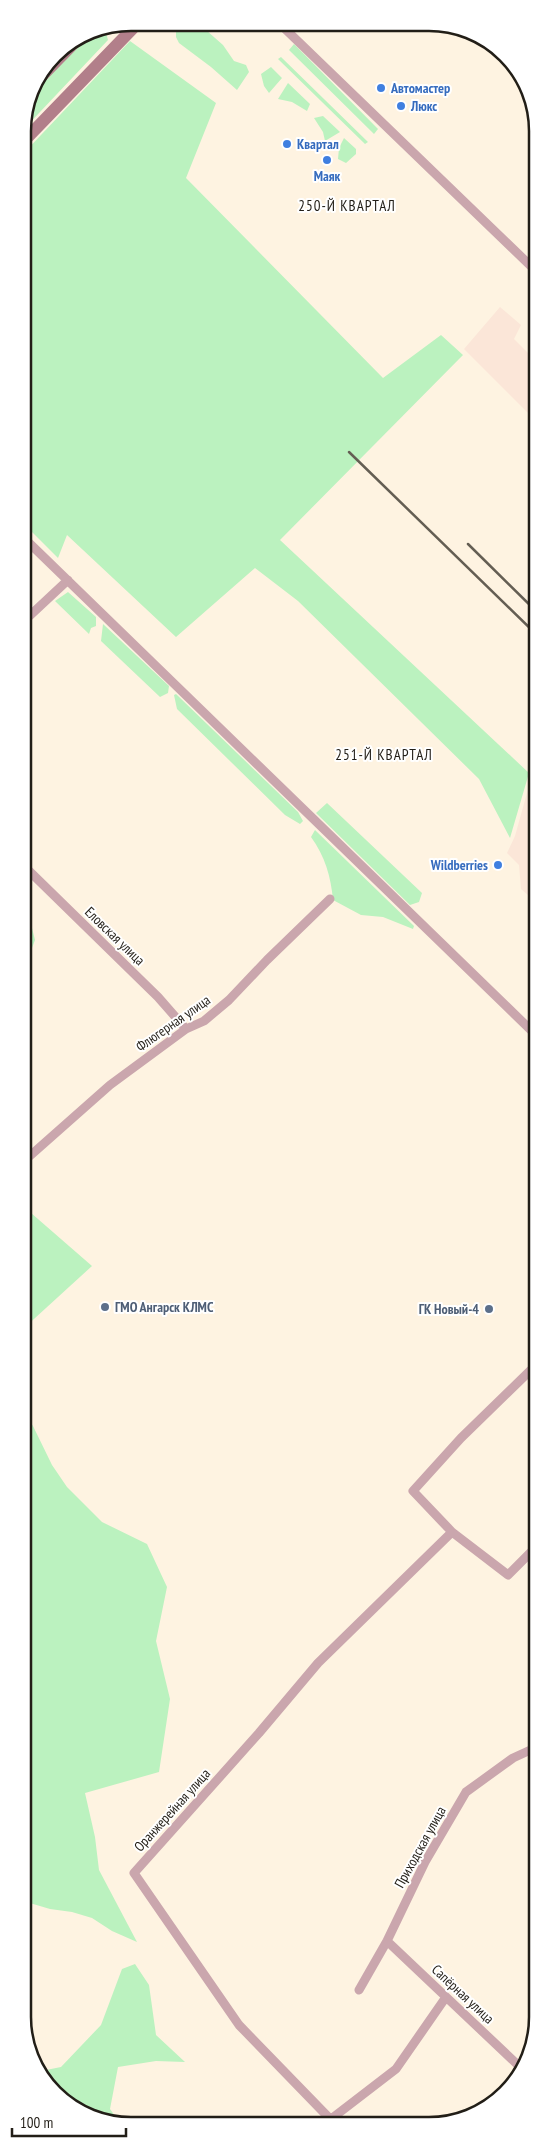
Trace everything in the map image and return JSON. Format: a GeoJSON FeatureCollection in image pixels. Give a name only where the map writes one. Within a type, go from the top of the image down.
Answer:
{"type":"FeatureCollection","features":[{"type":"Feature","properties":{"kind":"main road"},"geometry":{"type":"LineString","coordinates":[[31,133],[124,31]]}},
{"type":"Feature","properties":{"kind":"street"},"geometry":{"type":"LineString","coordinates":[[286,31],[529,264]]}},
{"type":"Feature","properties":{"kind":"street"},"geometry":{"type":"LineString","coordinates":[[31,545],[529,1028]]}},
{"type":"Feature","properties":{"kind":"street"},"geometry":{"type":"LineString","coordinates":[[31,615],[68,580]]}},
{"type":"Feature","properties":{"kind":"street","name":"Еловская улица"},"geometry":{"type":"LineString","coordinates":[[31,873],[158,997],[186,1029]]}},
{"type":"Feature","properties":{"kind":"street","name":"Флюгерная улица"},"geometry":{"type":"LineString","coordinates":[[31,1155],[110,1085],[186,1029],[204,1021],[229,1000],[330,899]]}},
{"type":"Feature","properties":{"kind":"street"},"geometry":{"type":"LineString","coordinates":[[529,1372],[461,1438],[413,1491],[452,1532],[508,1575],[529,1554]]}},
{"type":"Feature","properties":{"kind":"street","name":"Оранжерейная улица"},"geometry":{"type":"LineString","coordinates":[[328,2117],[240,2025],[134,1873],[259,1733],[318,1663],[452,1532]]}},
{"type":"Feature","properties":{"kind":"street","name":"Приходская улица"},"geometry":{"type":"LineString","coordinates":[[359,1990],[387,1941],[425,1862],[466,1792],[513,1758],[529,1751]]}},
{"type":"Feature","properties":{"kind":"street","name":"Сапёрная улица"},"geometry":{"type":"LineString","coordinates":[[387,1941],[517,2064]]}},
{"type":"Feature","properties":{"kind":"street"},"geometry":{"type":"LineString","coordinates":[[339,2117],[396,2069],[446,1997]]}},
{"type":"Feature","properties":{"kind":"shaded area"},"geometry":{"type":"Polygon","coordinates":[[[500,307],[521,325],[514,339],[529,354],[529,414],[464,349],[500,307]]]}},
{"type":"Feature","properties":{"kind":"shaded area"},"geometry":{"type":"Polygon","coordinates":[[[529,786],[529,896],[521,889],[519,865],[507,853],[515,836],[529,786]]]}},
{"type":"Feature","properties":{"kind":"green space"},"geometry":{"type":"Polygon","coordinates":[[[176,31],[207,31],[223,45],[234,61],[246,65],[249,72],[237,90],[211,67],[179,43],[176,31]]]}},
{"type":"Feature","properties":{"kind":"green space"},"geometry":{"type":"Polygon","coordinates":[[[106,35],[108,40],[32,121],[39,93],[55,66],[75,48],[106,35]]]}},
{"type":"Feature","properties":{"kind":"green space"},"geometry":{"type":"Polygon","coordinates":[[[130,41],[216,103],[186,178],[383,378],[441,335],[463,355],[280,540],[529,773],[510,838],[479,779],[298,601],[255,568],[176,637],[67,535],[58,558],[31,531],[31,146],[130,41]]]}},
{"type":"Feature","properties":{"kind":"green space"},"geometry":{"type":"Polygon","coordinates":[[[294,44],[378,129],[374,134],[289,50],[294,44]]]}},
{"type":"Feature","properties":{"kind":"green space"},"geometry":{"type":"Polygon","coordinates":[[[281,57],[368,142],[365,144],[278,59],[281,57]]]}},
{"type":"Feature","properties":{"kind":"green space"},"geometry":{"type":"Polygon","coordinates":[[[271,67],[282,78],[269,93],[264,86],[261,74],[271,67]]]}},
{"type":"Feature","properties":{"kind":"green space"},"geometry":{"type":"Polygon","coordinates":[[[288,83],[310,104],[307,111],[292,102],[278,99],[288,83]]]}},
{"type":"Feature","properties":{"kind":"green space"},"geometry":{"type":"Polygon","coordinates":[[[323,116],[340,132],[325,141],[323,132],[314,118],[323,116]]]}},
{"type":"Feature","properties":{"kind":"green space"},"geometry":{"type":"Polygon","coordinates":[[[344,138],[356,149],[356,154],[346,163],[338,159],[339,148],[344,138]]]}},
{"type":"Feature","properties":{"kind":"green space"},"geometry":{"type":"Polygon","coordinates":[[[68,592],[96,617],[96,626],[91,628],[89,634],[55,601],[68,592]]]}},
{"type":"Feature","properties":{"kind":"green space"},"geometry":{"type":"Polygon","coordinates":[[[103,624],[169,686],[168,693],[160,697],[101,641],[103,624]]]}},
{"type":"Feature","properties":{"kind":"green space"},"geometry":{"type":"Polygon","coordinates":[[[176,694],[298,812],[303,821],[300,824],[285,815],[177,709],[174,695],[176,694]]]}},
{"type":"Feature","properties":{"kind":"green space"},"geometry":{"type":"Polygon","coordinates":[[[327,803],[422,893],[419,902],[410,905],[316,813],[327,803]]]}},
{"type":"Feature","properties":{"kind":"green space"},"geometry":{"type":"Polygon","coordinates":[[[315,830],[414,926],[413,929],[383,917],[361,915],[333,900],[327,867],[311,837],[315,830]]]}},
{"type":"Feature","properties":{"kind":"green space"},"geometry":{"type":"Polygon","coordinates":[[[31,924],[35,940],[31,951],[31,924]]]}},
{"type":"Feature","properties":{"kind":"green space"},"geometry":{"type":"Polygon","coordinates":[[[31,1213],[92,1266],[31,1322],[31,1213]]]}},
{"type":"Feature","properties":{"kind":"green space"},"geometry":{"type":"Polygon","coordinates":[[[31,1423],[52,1465],[67,1487],[102,1522],[147,1544],[167,1587],[156,1641],[170,1699],[159,1772],[85,1793],[95,1837],[99,1870],[137,1942],[112,1931],[92,1918],[72,1912],[50,1909],[31,1903],[31,1423]]]}},
{"type":"Feature","properties":{"kind":"green space"},"geometry":{"type":"Polygon","coordinates":[[[135,1964],[149,1985],[156,2035],[185,2062],[156,2061],[118,2067],[110,2109],[115,2116],[87,2106],[70,2096],[60,2088],[46,2070],[61,2067],[101,2025],[122,1969],[135,1964]]]}},
{"type":"Feature","properties":{"kind":"railway"},"geometry":{"type":"LineString","coordinates":[[349,452],[529,627]]}},
{"type":"Feature","properties":{"kind":"railway"},"geometry":{"type":"LineString","coordinates":[[468,544],[529,604]]}},
{"type":"Feature","properties":{"kind":"place","name":"Автомастер"},"geometry":{"type":"Point","coordinates":[381,88]}},
{"type":"Feature","properties":{"kind":"place","name":"Люкс"},"geometry":{"type":"Point","coordinates":[401,106]}},
{"type":"Feature","properties":{"kind":"place","name":"Квартал"},"geometry":{"type":"Point","coordinates":[287,144]}},
{"type":"Feature","properties":{"kind":"place","name":"Маяк"},"geometry":{"type":"Point","coordinates":[327,160]}},
{"type":"Feature","properties":{"kind":"place","name":"Wildberries"},"geometry":{"type":"Point","coordinates":[498,865]}},
{"type":"Feature","properties":{"kind":"place","name":"ГМО Ангарск КЛМС"},"geometry":{"type":"Point","coordinates":[105,1307]}},
{"type":"Feature","properties":{"kind":"place","name":"ГК Новый-4"},"geometry":{"type":"Point","coordinates":[489,1309]}},
{"type":"Feature","properties":{"kind":"district","name":"250-Й КВАРТАЛ"},"geometry":{"type":"Point","coordinates":[347,206]}},
{"type":"Feature","properties":{"kind":"district","name":"251-Й КВАРТАЛ"},"geometry":{"type":"Point","coordinates":[384,755]}}]}
